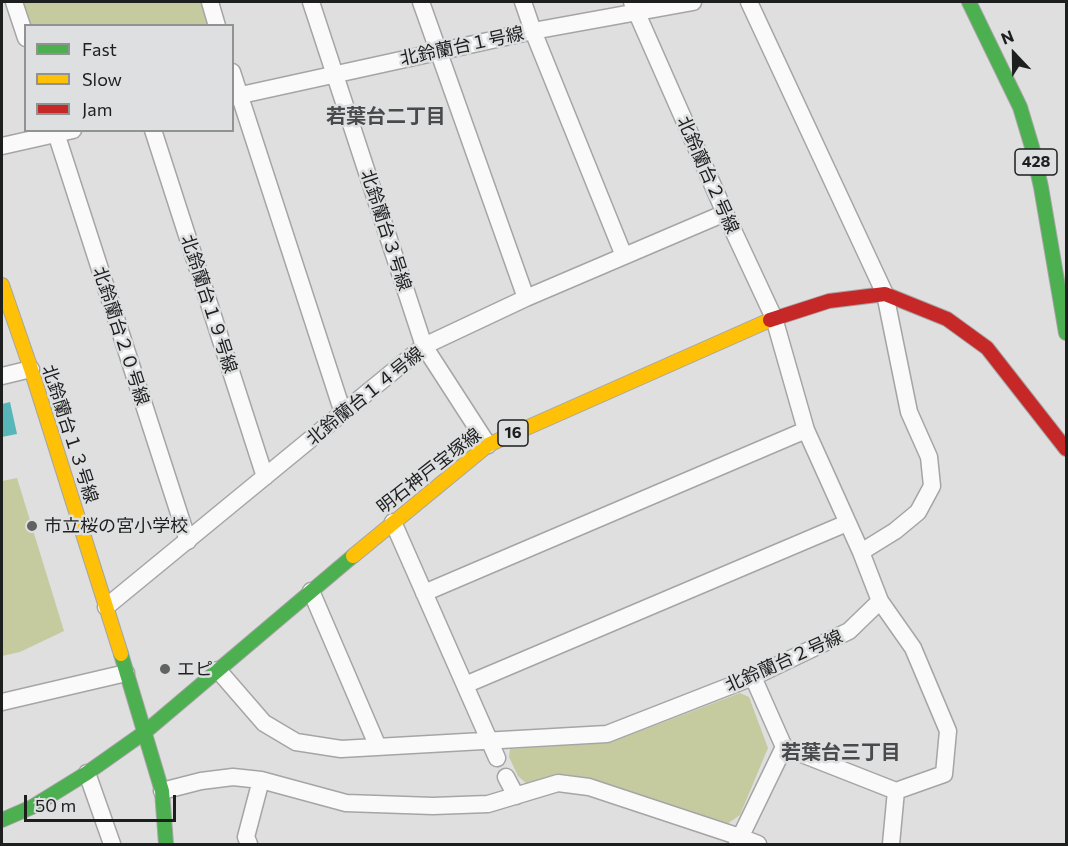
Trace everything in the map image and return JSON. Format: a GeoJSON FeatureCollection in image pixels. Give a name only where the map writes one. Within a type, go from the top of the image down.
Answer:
{"type":"FeatureCollection","features":[{"type":"Feature","properties":{"kind":"main road","name":"428"},"geometry":{"type":"LineString","coordinates":[[969,2],[1020,107],[1032,147],[1066,333]]}},
{"type":"Feature","properties":{"kind":"main road","name":"北鈴蘭台１３号線"},"geometry":{"type":"LineString","coordinates":[[2,285],[31,369],[145,732],[162,791],[166,844]]}},
{"type":"Feature","properties":{"kind":"main road","name":"明石神戸宝塚線"},"geometry":{"type":"LineString","coordinates":[[2,820],[32,807],[87,773],[145,732],[393,522],[488,445],[774,318],[829,301],[885,294],[948,319],[987,348],[1066,449]]}},
{"type":"Feature","properties":{"kind":"street"},"geometry":{"type":"LineString","coordinates":[[14,2],[24,32]]}},
{"type":"Feature","properties":{"kind":"street"},"geometry":{"type":"LineString","coordinates":[[210,2],[216,24]]}},
{"type":"Feature","properties":{"kind":"street","name":"北鈴蘭台３号線"},"geometry":{"type":"LineString","coordinates":[[311,2],[424,346],[488,445]]}},
{"type":"Feature","properties":{"kind":"street"},"geometry":{"type":"LineString","coordinates":[[422,2],[526,298]]}},
{"type":"Feature","properties":{"kind":"street"},"geometry":{"type":"LineString","coordinates":[[523,2],[624,256]]}},
{"type":"Feature","properties":{"kind":"street","name":"北鈴蘭台１号線"},"geometry":{"type":"LineString","coordinates":[[236,96],[533,31],[634,6],[693,2]]}},
{"type":"Feature","properties":{"kind":"street"},"geometry":{"type":"LineString","coordinates":[[748,2],[885,294],[909,412],[929,457],[932,486],[918,512],[895,531],[861,552]]}},
{"type":"Feature","properties":{"kind":"street","name":"北鈴蘭台２号線"},"geometry":{"type":"LineString","coordinates":[[218,670],[264,723],[296,742],[341,749],[607,734],[753,677],[849,631],[880,601],[861,552],[806,430],[774,318],[634,6]]}},
{"type":"Feature","properties":{"kind":"street"},"geometry":{"type":"LineString","coordinates":[[236,96],[343,413]]}},
{"type":"Feature","properties":{"kind":"street"},"geometry":{"type":"LineString","coordinates":[[2,146],[55,132]]}},
{"type":"Feature","properties":{"kind":"street","name":"北鈴蘭台２０号線"},"geometry":{"type":"LineString","coordinates":[[55,132],[188,541]]}},
{"type":"Feature","properties":{"kind":"street","name":"北鈴蘭台１９号線"},"geometry":{"type":"LineString","coordinates":[[154,132],[265,477]]}},
{"type":"Feature","properties":{"kind":"street","name":"北鈴蘭台１４号線"},"geometry":{"type":"LineString","coordinates":[[106,607],[424,346],[526,298],[725,213]]}},
{"type":"Feature","properties":{"kind":"street"},"geometry":{"type":"LineString","coordinates":[[2,376],[31,369]]}},
{"type":"Feature","properties":{"kind":"street"},"geometry":{"type":"LineString","coordinates":[[424,593],[806,430]]}},
{"type":"Feature","properties":{"kind":"street"},"geometry":{"type":"LineString","coordinates":[[393,522],[497,758]]}},
{"type":"Feature","properties":{"kind":"street"},"geometry":{"type":"LineString","coordinates":[[465,686],[847,523]]}},
{"type":"Feature","properties":{"kind":"street"},"geometry":{"type":"LineString","coordinates":[[311,591],[378,747]]}},
{"type":"Feature","properties":{"kind":"street"},"geometry":{"type":"LineString","coordinates":[[753,677],[783,747],[896,791],[944,774],[948,731],[913,648],[880,601]]}},
{"type":"Feature","properties":{"kind":"street"},"geometry":{"type":"LineString","coordinates":[[2,702],[126,674]]}},
{"type":"Feature","properties":{"kind":"street"},"geometry":{"type":"LineString","coordinates":[[738,841],[783,747]]}},
{"type":"Feature","properties":{"kind":"street"},"geometry":{"type":"LineString","coordinates":[[87,773],[112,844]]}},
{"type":"Feature","properties":{"kind":"street"},"geometry":{"type":"LineString","coordinates":[[162,791],[201,781],[233,777],[261,780],[346,803],[433,806],[488,804],[558,783],[589,787],[738,841],[758,844]]}},
{"type":"Feature","properties":{"kind":"street"},"geometry":{"type":"LineString","coordinates":[[506,777],[516,796]]}},
{"type":"Feature","properties":{"kind":"street"},"geometry":{"type":"LineString","coordinates":[[249,844],[246,837],[261,780]]}},
{"type":"Feature","properties":{"kind":"street"},"geometry":{"type":"LineString","coordinates":[[891,844],[896,791]]}},
{"type":"Feature","properties":{"kind":"green space"},"geometry":{"type":"Polygon","coordinates":[[[22,2],[201,2],[209,24],[29,24],[22,2]]]}},
{"type":"Feature","properties":{"kind":"green space"},"geometry":{"type":"Polygon","coordinates":[[[17,478],[64,631],[20,652],[2,656],[2,481],[17,478]]]}},
{"type":"Feature","properties":{"kind":"green space"},"geometry":{"type":"Polygon","coordinates":[[[740,693],[749,697],[768,748],[740,815],[727,824],[589,779],[563,774],[528,785],[518,776],[509,757],[510,749],[609,743],[740,693]]]}},
{"type":"Feature","properties":{"kind":"water"},"geometry":{"type":"Polygon","coordinates":[[[10,402],[17,434],[2,437],[2,404],[10,402]]]}},
{"type":"Feature","properties":{"kind":"traffic: fast"},"geometry":{"type":"LineString","coordinates":[[969,2],[1020,107],[1032,147],[1066,333]]}},
{"type":"Feature","properties":{"kind":"traffic: fast"},"geometry":{"type":"LineString","coordinates":[[2,820],[32,807],[87,773],[145,732],[353,556]]}},
{"type":"Feature","properties":{"kind":"traffic: fast"},"geometry":{"type":"LineString","coordinates":[[121,654],[162,791],[166,844]]}},
{"type":"Feature","properties":{"kind":"traffic: slow"},"geometry":{"type":"LineString","coordinates":[[2,285],[31,369],[121,654]]}},
{"type":"Feature","properties":{"kind":"traffic: slow"},"geometry":{"type":"LineString","coordinates":[[353,556],[488,445],[770,320]]}},
{"type":"Feature","properties":{"kind":"traffic: jam"},"geometry":{"type":"LineString","coordinates":[[770,320],[829,301],[885,294],[947,319],[987,348],[1066,449]]}},
{"type":"Feature","properties":{"kind":"place","name":"市立桜の宮小学校"},"geometry":{"type":"Point","coordinates":[32,526]}},
{"type":"Feature","properties":{"kind":"place","name":"エピ"},"geometry":{"type":"Point","coordinates":[165,669]}},
{"type":"Feature","properties":{"kind":"district","name":"若葉台二丁目"},"geometry":{"type":"Point","coordinates":[386,116]}},
{"type":"Feature","properties":{"kind":"district","name":"若葉台三丁目"},"geometry":{"type":"Point","coordinates":[841,752]}}]}
